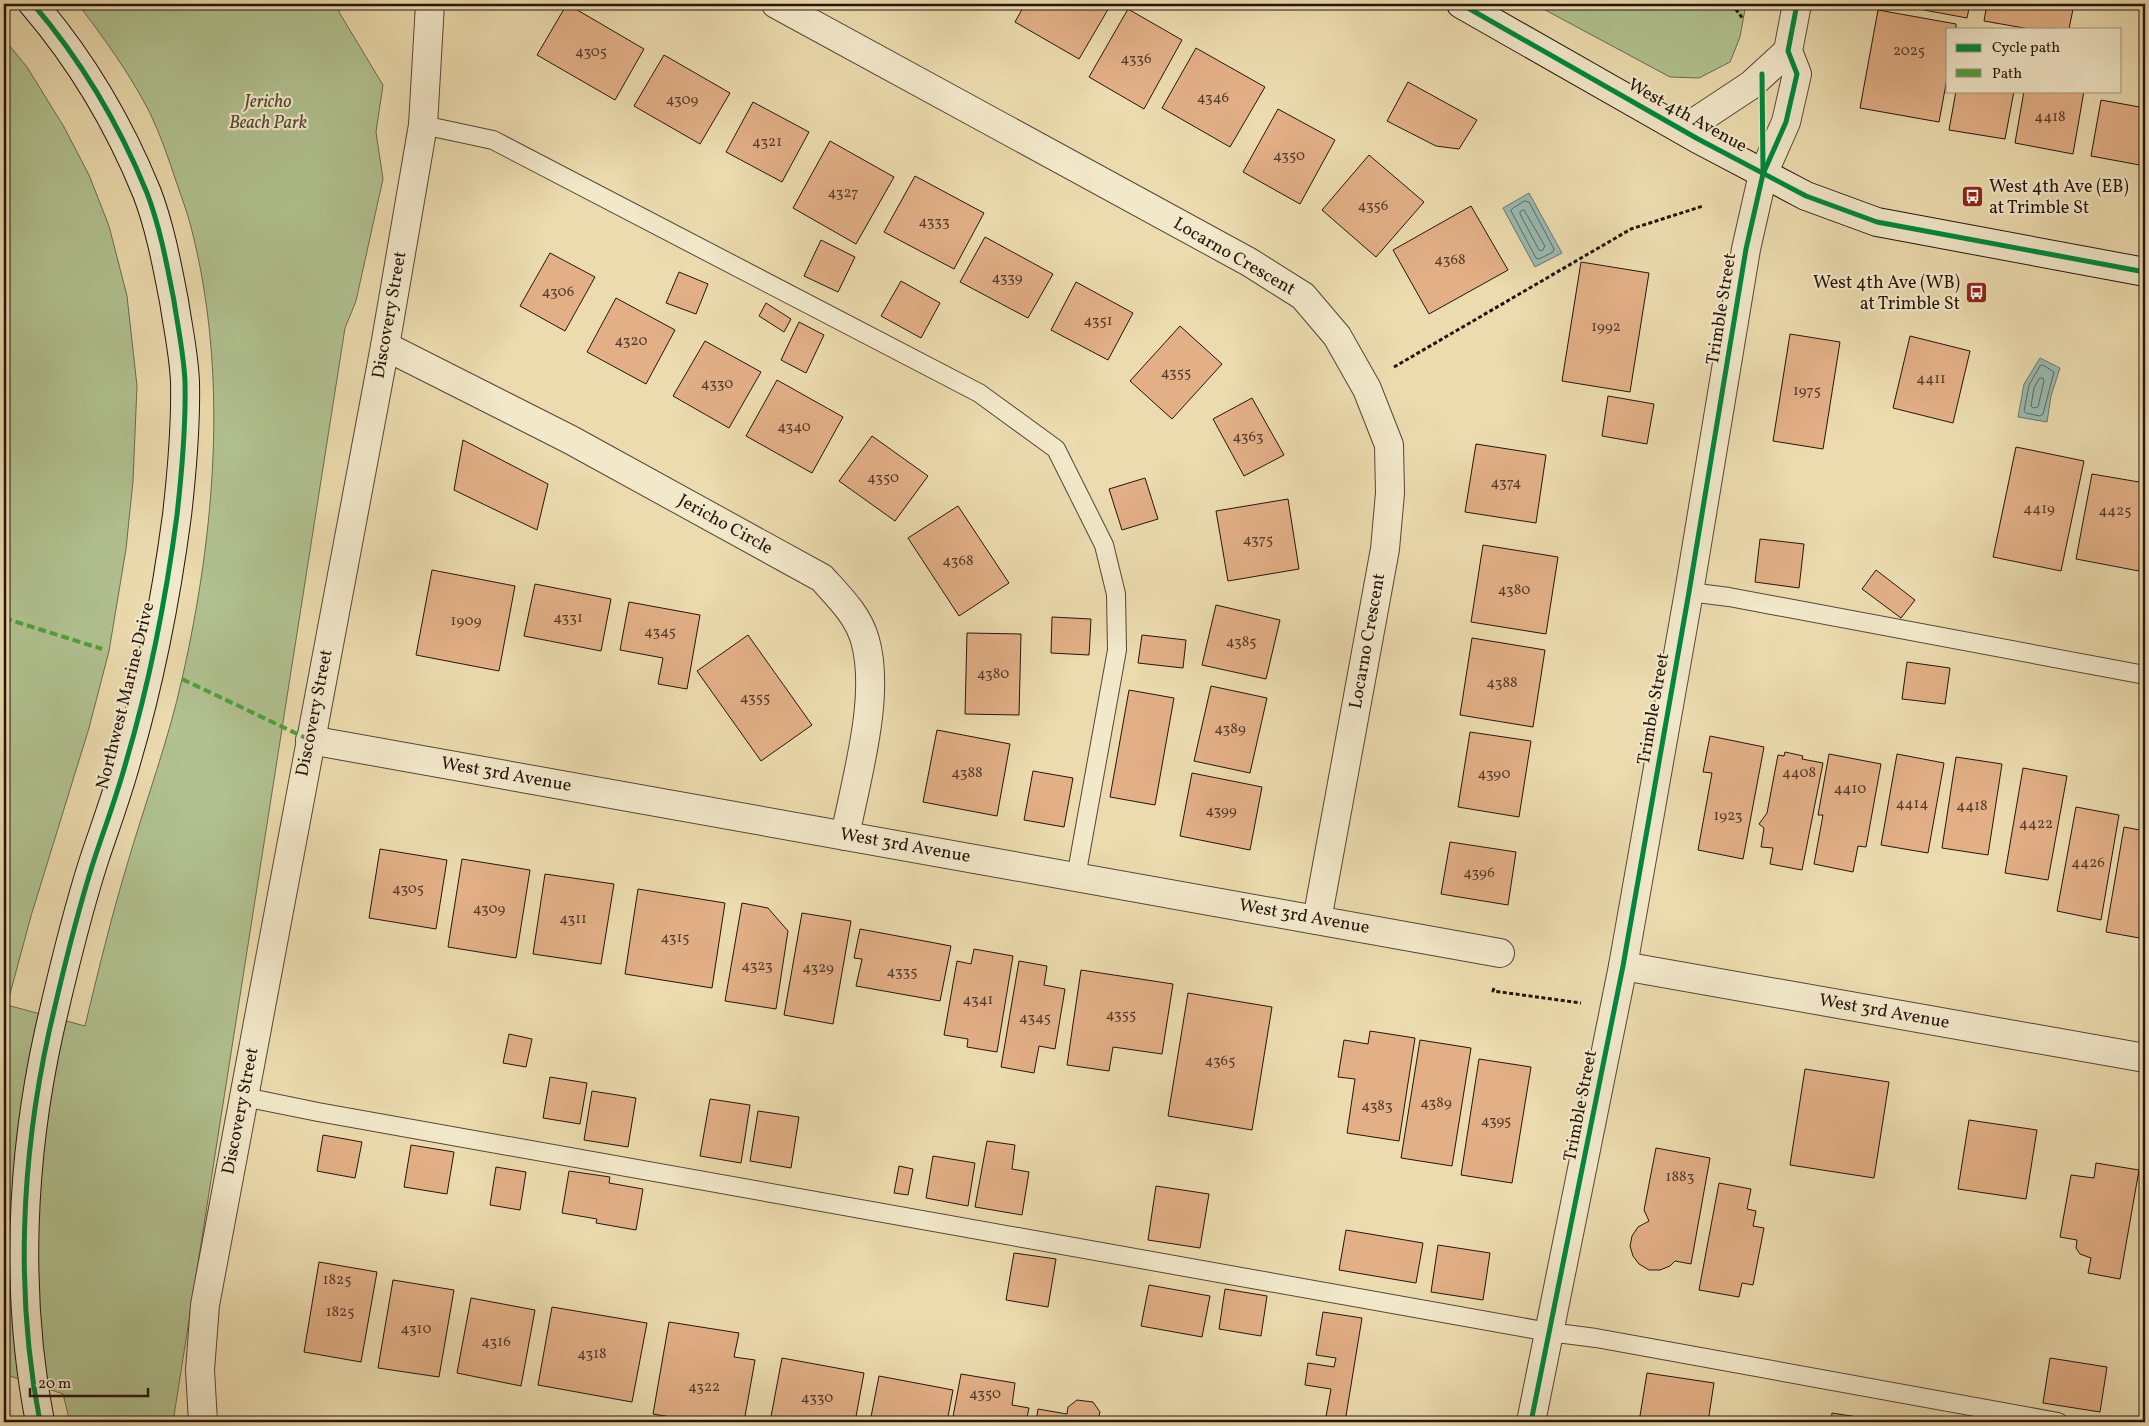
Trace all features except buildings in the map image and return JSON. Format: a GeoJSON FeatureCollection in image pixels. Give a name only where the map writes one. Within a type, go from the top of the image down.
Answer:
{"type":"FeatureCollection","features":[{"type":"Feature","properties":{"kind":"street","name":"Northwest Marine Drive"},"geometry":{"type":"LineString","coordinates":[[33,4],[67,46],[96,88],[121,136],[148,196],[170,284],[185,380],[183,464],[171,564],[161,618],[126,763],[93,864],[62,980],[49,1034],[30,1144],[25,1197],[26,1316],[32,1384],[40,1422]]}},
{"type":"Feature","properties":{"kind":"street","name":"Discovery Street"},"geometry":{"type":"LineString","coordinates":[[203,1422],[200,1370],[205,1305],[385,346],[423,125],[430,4]]}},
{"type":"Feature","properties":{"kind":"street","name":"Locarno Crescent"},"geometry":{"type":"LineString","coordinates":[[776,4],[1249,262],[1303,296],[1338,336],[1367,389],[1389,445],[1390,494],[1385,549],[1317,920]]}},
{"type":"Feature","properties":{"kind":"street","name":"West 4th Avenue"},"geometry":{"type":"LineString","coordinates":[[1461,4],[1763,174],[1806,196],[1878,222],[2145,272]]}},
{"type":"Feature","properties":{"kind":"street"},"geometry":{"type":"LineString","coordinates":[[1684,130],[1751,85],[1788,51],[1797,4]]}},
{"type":"Feature","properties":{"kind":"street","name":"Trimble Street"},"geometry":{"type":"LineString","coordinates":[[1531,1422],[1623,966],[1689,592],[1746,249],[1763,174],[1786,122],[1797,74],[1788,51]]}},
{"type":"Feature","properties":{"kind":"street","name":"Jericho Circle"},"geometry":{"type":"LineString","coordinates":[[385,346],[572,440],[822,578],[851,610],[865,640],[871,701],[846,836]]}},
{"type":"Feature","properties":{"kind":"street","name":"West 3rd Avenue"},"geometry":{"type":"LineString","coordinates":[[310,740],[1500,953]]}},
{"type":"Feature","properties":{"kind":"street","name":"West 3rd Avenue"},"geometry":{"type":"LineString","coordinates":[[1623,966],[2145,1058]]}},
{"type":"Feature","properties":{"kind":"lane"},"geometry":{"type":"LineString","coordinates":[[423,125],[493,140],[979,393],[1056,449],[1104,545],[1116,594],[1117,650],[1076,877]]}},
{"type":"Feature","properties":{"kind":"lane"},"geometry":{"type":"LineString","coordinates":[[1689,592],[1729,597],[2145,675]]}},
{"type":"Feature","properties":{"kind":"lane"},"geometry":{"type":"LineString","coordinates":[[244,1097],[318,1112],[1549,1332],[1596,1338],[2058,1422]]}},
{"type":"Feature","properties":{"kind":"path"},"geometry":{"type":"LineString","coordinates":[[1732,4],[1743,19]]}},
{"type":"Feature","properties":{"kind":"path"},"geometry":{"type":"LineString","coordinates":[[1392,368],[1631,230],[1703,206]]}},
{"type":"Feature","properties":{"kind":"path"},"geometry":{"type":"LineString","coordinates":[[1494,991],[1614,1008]]}},
{"type":"Feature","properties":{"kind":"green space","name":"Jericho Beach Park"},"geometry":{"type":"Polygon","coordinates":[[[78,4],[340,4],[339,12],[383,85],[376,132],[383,179],[356,301],[345,328],[173,1422],[70,1422],[63,1394],[4,1374],[4,39],[27,67],[64,127],[89,175],[109,226],[127,296],[137,386],[133,481],[126,549],[109,651],[89,728],[31,916],[7,1005],[85,1026],[116,905],[182,679],[203,567],[213,453],[214,396],[210,339],[203,283],[188,215],[164,146],[149,111],[116,56],[78,4]]]}},
{"type":"Feature","properties":{"kind":"green space"},"geometry":{"type":"Polygon","coordinates":[[[1534,4],[1746,4],[1740,37],[1730,62],[1699,78],[1670,77],[1534,4]]]}},
{"type":"Feature","properties":{"kind":"water"},"geometry":{"type":"Polygon","coordinates":[[[1529,193],[1562,253],[1535,267],[1503,208],[1529,193]]]}},
{"type":"Feature","properties":{"kind":"water"},"geometry":{"type":"Polygon","coordinates":[[[2040,358],[2060,368],[2051,396],[2047,422],[2018,417],[2024,384],[2040,358]]]}},
{"type":"Feature","properties":{"kind":"marked path"},"geometry":{"type":"LineString","coordinates":[[4,618],[102,649]]}},
{"type":"Feature","properties":{"kind":"marked path"},"geometry":{"type":"LineString","coordinates":[[182,679],[310,740]]}},
{"type":"Feature","properties":{"kind":"cycle path"},"geometry":{"type":"LineString","coordinates":[[33,4],[67,47],[98,94],[124,142],[147,193],[166,260],[174,301],[185,382],[183,448],[177,515],[156,639],[135,732],[119,787],[87,881],[70,946],[49,1032],[32,1129],[27,1177],[24,1276],[32,1374],[40,1422]]}},
{"type":"Feature","properties":{"kind":"cycle path"},"geometry":{"type":"LineString","coordinates":[[1461,4],[1698,139],[1806,196],[1877,222],[2145,272]]}},
{"type":"Feature","properties":{"kind":"cycle path"},"geometry":{"type":"LineString","coordinates":[[1531,1422],[1623,966],[1689,592],[1746,249],[1763,174],[1786,122],[1797,74],[1788,51],[1797,4]]}},
{"type":"Feature","properties":{"kind":"cycle path"},"geometry":{"type":"LineString","coordinates":[[1762,74],[1763,169]]}},
{"type":"Feature","properties":{"kind":"place","name":"West 4th Ave (EB) at Trimble St"},"geometry":{"type":"Point","coordinates":[1973,197]}},
{"type":"Feature","properties":{"kind":"place","name":"West 4th Ave (WB) at Trimble St"},"geometry":{"type":"Point","coordinates":[1976,293]}}]}
